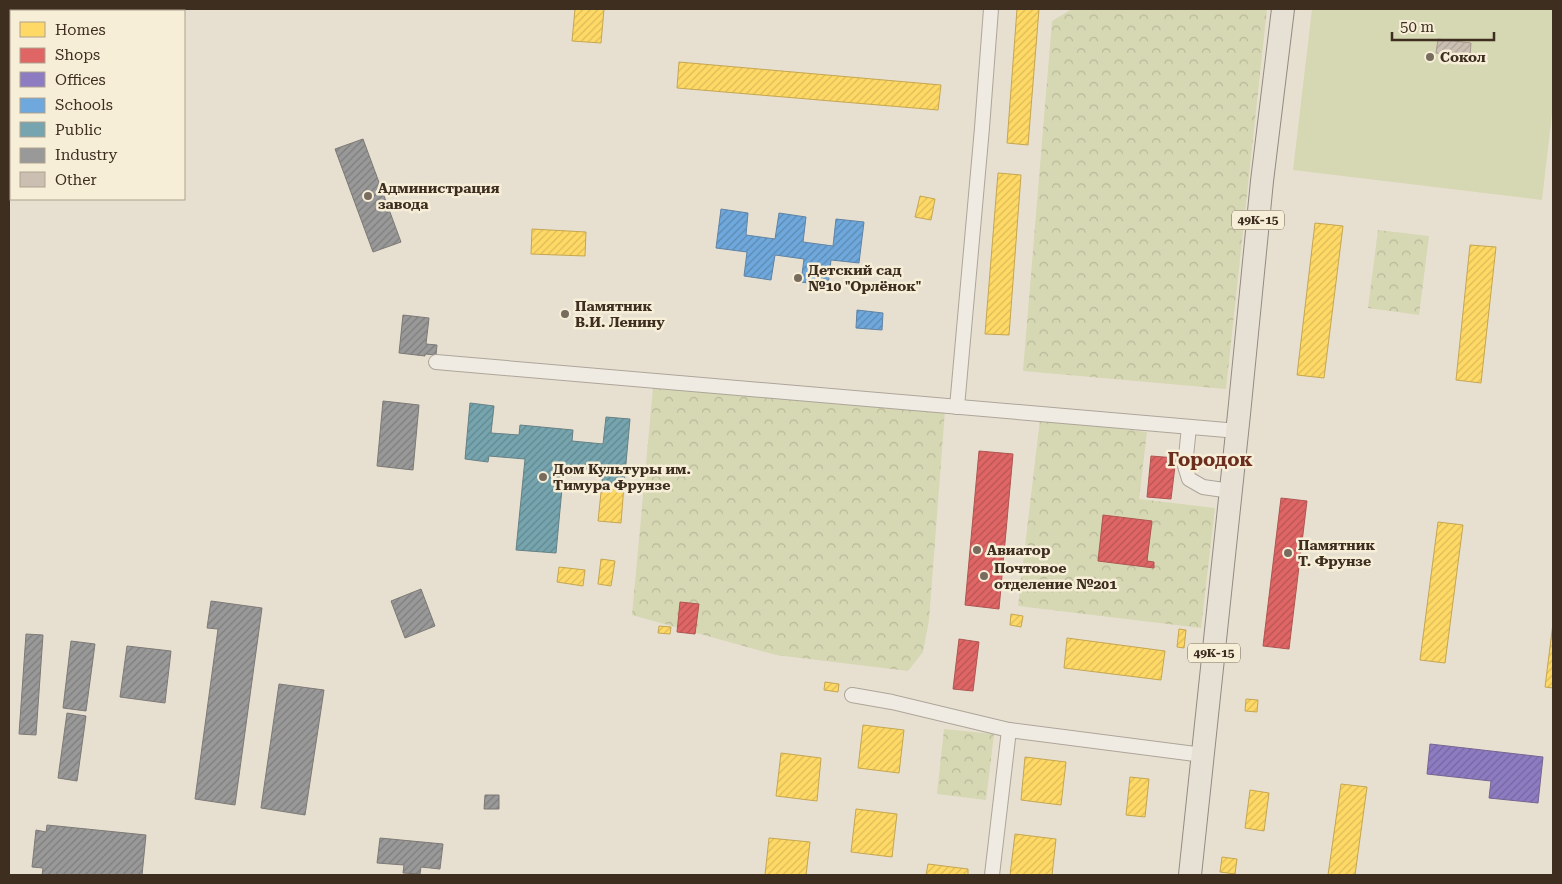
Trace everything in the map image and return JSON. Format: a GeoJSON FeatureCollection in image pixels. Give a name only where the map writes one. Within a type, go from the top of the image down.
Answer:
{"type":"FeatureCollection","features":[{"type":"Feature","properties":{"kind":"main road","name":"49К-15"},"geometry":{"type":"LineString","coordinates":[[1190,875],[1238,431],[1262,181],[1283,9]]}},
{"type":"Feature","properties":{"kind":"street"},"geometry":{"type":"LineString","coordinates":[[957,407],[991,9]]}},
{"type":"Feature","properties":{"kind":"street"},"geometry":{"type":"LineString","coordinates":[[436,362],[1238,431]]}},
{"type":"Feature","properties":{"kind":"street"},"geometry":{"type":"LineString","coordinates":[[1189,427],[1185,466],[1190,479],[1203,487],[1231,491]]}},
{"type":"Feature","properties":{"kind":"street"},"geometry":{"type":"LineString","coordinates":[[852,696],[892,702],[1009,730],[1203,755]]}},
{"type":"Feature","properties":{"kind":"street"},"geometry":{"type":"LineString","coordinates":[[992,875],[1009,730]]}},
{"type":"Feature","properties":{"kind":"green space"},"geometry":{"type":"Polygon","coordinates":[[[1072,9],[1267,9],[1226,389],[1023,371],[1052,21],[1072,9]]]}},
{"type":"Feature","properties":{"kind":"green space","name":"Сокол"},"geometry":{"type":"Polygon","coordinates":[[[1312,9],[1553,9],[1553,105],[1542,200],[1293,170],[1312,9]]]}},
{"type":"Feature","properties":{"kind":"green space"},"geometry":{"type":"Polygon","coordinates":[[[1378,230],[1429,236],[1419,315],[1368,308],[1378,230]]]}},
{"type":"Feature","properties":{"kind":"green space"},"geometry":{"type":"Polygon","coordinates":[[[653,388],[945,410],[929,620],[923,652],[908,671],[776,655],[632,615],[653,388]]]}},
{"type":"Feature","properties":{"kind":"green space"},"geometry":{"type":"Polygon","coordinates":[[[1040,419],[1147,432],[1139,499],[1215,508],[1201,628],[1018,606],[1040,419]]]}},
{"type":"Feature","properties":{"kind":"green space"},"geometry":{"type":"Polygon","coordinates":[[[944,729],[994,734],[986,800],[937,794],[944,729]]]}},
{"type":"Feature","properties":{"kind":"building: Homes"},"geometry":{"type":"Polygon","coordinates":[[[575,9],[604,9],[601,43],[572,41],[575,9]]]}},
{"type":"Feature","properties":{"kind":"building: Homes"},"geometry":{"type":"Polygon","coordinates":[[[1017,9],[1039,9],[1028,145],[1007,143],[1017,9]]]}},
{"type":"Feature","properties":{"kind":"building: Homes"},"geometry":{"type":"Polygon","coordinates":[[[679,62],[941,85],[938,110],[677,88],[679,62]]]}},
{"type":"Feature","properties":{"kind":"building: Homes"},"geometry":{"type":"Polygon","coordinates":[[[998,173],[1021,175],[1009,335],[985,334],[998,173]]]}},
{"type":"Feature","properties":{"kind":"building: Homes"},"geometry":{"type":"Polygon","coordinates":[[[920,196],[935,199],[931,220],[915,217],[920,196]]]}},
{"type":"Feature","properties":{"kind":"building: Homes"},"geometry":{"type":"Polygon","coordinates":[[[1315,223],[1343,226],[1324,378],[1297,375],[1315,223]]]}},
{"type":"Feature","properties":{"kind":"building: Homes"},"geometry":{"type":"Polygon","coordinates":[[[532,229],[586,232],[585,256],[531,254],[532,229]]]}},
{"type":"Feature","properties":{"kind":"building: Homes"},"geometry":{"type":"Polygon","coordinates":[[[1470,245],[1496,247],[1481,383],[1456,380],[1470,245]]]}},
{"type":"Feature","properties":{"kind":"building: Homes"},"geometry":{"type":"Polygon","coordinates":[[[602,483],[624,485],[621,523],[598,521],[602,483]]]}},
{"type":"Feature","properties":{"kind":"building: Homes"},"geometry":{"type":"Polygon","coordinates":[[[1438,522],[1463,525],[1445,663],[1420,660],[1438,522]]]}},
{"type":"Feature","properties":{"kind":"building: Homes"},"geometry":{"type":"Polygon","coordinates":[[[601,559],[615,561],[611,586],[598,584],[601,559]]]}},
{"type":"Feature","properties":{"kind":"building: Homes"},"geometry":{"type":"Polygon","coordinates":[[[559,567],[585,570],[583,586],[557,582],[559,567]]]}},
{"type":"Feature","properties":{"kind":"building: Homes"},"geometry":{"type":"Polygon","coordinates":[[[1011,614],[1023,616],[1021,627],[1010,625],[1011,614]]]}},
{"type":"Feature","properties":{"kind":"building: Homes"},"geometry":{"type":"Polygon","coordinates":[[[1553,623],[1553,688],[1545,687],[1553,623]]]}},
{"type":"Feature","properties":{"kind":"building: Homes"},"geometry":{"type":"Polygon","coordinates":[[[659,626],[671,627],[670,634],[658,633],[659,626]]]}},
{"type":"Feature","properties":{"kind":"building: Homes"},"geometry":{"type":"Polygon","coordinates":[[[1179,629],[1186,630],[1184,648],[1177,647],[1179,629]]]}},
{"type":"Feature","properties":{"kind":"building: Homes"},"geometry":{"type":"Polygon","coordinates":[[[1067,638],[1165,651],[1161,680],[1064,668],[1067,638]]]}},
{"type":"Feature","properties":{"kind":"building: Homes"},"geometry":{"type":"Polygon","coordinates":[[[825,682],[839,684],[838,692],[824,690],[825,682]]]}},
{"type":"Feature","properties":{"kind":"building: Homes"},"geometry":{"type":"Polygon","coordinates":[[[1246,699],[1258,700],[1257,712],[1245,711],[1246,699]]]}},
{"type":"Feature","properties":{"kind":"building: Homes"},"geometry":{"type":"Polygon","coordinates":[[[863,725],[904,730],[899,773],[858,768],[863,725]]]}},
{"type":"Feature","properties":{"kind":"building: Homes"},"geometry":{"type":"Polygon","coordinates":[[[781,753],[821,758],[817,801],[776,796],[781,753]]]}},
{"type":"Feature","properties":{"kind":"building: Homes"},"geometry":{"type":"Polygon","coordinates":[[[1025,757],[1066,762],[1061,805],[1021,800],[1025,757]]]}},
{"type":"Feature","properties":{"kind":"building: Homes"},"geometry":{"type":"Polygon","coordinates":[[[1130,777],[1149,779],[1145,817],[1126,815],[1130,777]]]}},
{"type":"Feature","properties":{"kind":"building: Homes"},"geometry":{"type":"Polygon","coordinates":[[[1341,784],[1367,787],[1355,875],[1328,875],[1341,784]]]}},
{"type":"Feature","properties":{"kind":"building: Homes"},"geometry":{"type":"Polygon","coordinates":[[[1250,790],[1269,793],[1264,831],[1245,828],[1250,790]]]}},
{"type":"Feature","properties":{"kind":"building: Homes"},"geometry":{"type":"Polygon","coordinates":[[[856,809],[897,814],[892,857],[851,852],[856,809]]]}},
{"type":"Feature","properties":{"kind":"building: Homes"},"geometry":{"type":"Polygon","coordinates":[[[1015,834],[1056,839],[1052,875],[1010,875],[1015,834]]]}},
{"type":"Feature","properties":{"kind":"building: Homes"},"geometry":{"type":"Polygon","coordinates":[[[769,838],[810,842],[806,875],[765,875],[769,838]]]}},
{"type":"Feature","properties":{"kind":"building: Homes"},"geometry":{"type":"Polygon","coordinates":[[[1222,857],[1237,859],[1235,874],[1220,872],[1222,857]]]}},
{"type":"Feature","properties":{"kind":"building: Homes"},"geometry":{"type":"Polygon","coordinates":[[[928,864],[968,869],[968,875],[926,875],[928,864]]]}},
{"type":"Feature","properties":{"kind":"building: Shops"},"geometry":{"type":"Polygon","coordinates":[[[979,451],[1013,454],[999,609],[965,605],[979,451]]]}},
{"type":"Feature","properties":{"kind":"building: Shops"},"geometry":{"type":"Polygon","coordinates":[[[1151,456],[1176,458],[1171,499],[1147,497],[1151,456]]]}},
{"type":"Feature","properties":{"kind":"building: Shops"},"geometry":{"type":"Polygon","coordinates":[[[1281,498],[1307,501],[1289,649],[1263,646],[1281,498]]]}},
{"type":"Feature","properties":{"kind":"building: Shops"},"geometry":{"type":"Polygon","coordinates":[[[1103,515],[1152,521],[1147,561],[1154,562],[1154,568],[1098,561],[1103,515]]]}},
{"type":"Feature","properties":{"kind":"building: Shops"},"geometry":{"type":"Polygon","coordinates":[[[680,602],[699,604],[695,634],[677,632],[680,602]]]}},
{"type":"Feature","properties":{"kind":"building: Shops"},"geometry":{"type":"Polygon","coordinates":[[[959,639],[979,642],[973,691],[953,689],[959,639]]]}},
{"type":"Feature","properties":{"kind":"building: Offices"},"geometry":{"type":"Polygon","coordinates":[[[1430,744],[1543,757],[1538,803],[1489,798],[1491,781],[1427,774],[1430,744]]]}},
{"type":"Feature","properties":{"kind":"building: Schools"},"geometry":{"type":"Polygon","coordinates":[[[721,209],[748,213],[746,235],[775,239],[779,213],[806,217],[803,242],[833,246],[836,219],[864,222],[859,263],[831,260],[828,286],[801,282],[804,259],[775,255],[771,280],[744,276],[747,252],[716,248],[721,209]]]}},
{"type":"Feature","properties":{"kind":"building: Schools"},"geometry":{"type":"Polygon","coordinates":[[[857,310],[883,313],[882,330],[856,328],[857,310]]]}},
{"type":"Feature","properties":{"kind":"building: Public","name":"Дом Культуры им. Тимура Фрунзе"},"geometry":{"type":"Polygon","coordinates":[[[470,403],[494,406],[491,433],[519,435],[520,425],[573,430],[572,441],[603,444],[606,417],[630,419],[624,485],[602,483],[603,470],[564,467],[556,553],[516,550],[525,459],[489,456],[488,462],[465,459],[470,403]]]}},
{"type":"Feature","properties":{"kind":"building: Industry","name":"Администрация завода"},"geometry":{"type":"Polygon","coordinates":[[[363,139],[401,242],[373,252],[335,149],[363,139]]]}},
{"type":"Feature","properties":{"kind":"building: Industry"},"geometry":{"type":"Polygon","coordinates":[[[403,315],[429,318],[426,344],[437,345],[436,355],[425,354],[425,356],[399,353],[403,315]]]}},
{"type":"Feature","properties":{"kind":"building: Industry"},"geometry":{"type":"Polygon","coordinates":[[[383,401],[419,405],[413,470],[377,466],[383,401]]]}},
{"type":"Feature","properties":{"kind":"building: Industry"},"geometry":{"type":"Polygon","coordinates":[[[421,589],[435,626],[405,638],[391,601],[421,589]]]}},
{"type":"Feature","properties":{"kind":"building: Industry"},"geometry":{"type":"Polygon","coordinates":[[[211,601],[262,608],[235,805],[195,799],[218,629],[207,628],[211,601]]]}},
{"type":"Feature","properties":{"kind":"building: Industry"},"geometry":{"type":"Polygon","coordinates":[[[26,634],[43,635],[36,735],[19,734],[26,634]]]}},
{"type":"Feature","properties":{"kind":"building: Industry"},"geometry":{"type":"Polygon","coordinates":[[[71,641],[95,644],[86,711],[63,708],[71,641]]]}},
{"type":"Feature","properties":{"kind":"building: Industry"},"geometry":{"type":"Polygon","coordinates":[[[127,646],[171,651],[165,703],[120,697],[127,646]]]}},
{"type":"Feature","properties":{"kind":"building: Industry"},"geometry":{"type":"Polygon","coordinates":[[[279,684],[324,690],[305,815],[261,808],[279,684]]]}},
{"type":"Feature","properties":{"kind":"building: Industry"},"geometry":{"type":"Polygon","coordinates":[[[67,713],[86,716],[77,781],[58,778],[67,713]]]}},
{"type":"Feature","properties":{"kind":"building: Industry"},"geometry":{"type":"Polygon","coordinates":[[[485,795],[499,795],[499,809],[484,809],[485,795]]]}},
{"type":"Feature","properties":{"kind":"building: Industry"},"geometry":{"type":"Polygon","coordinates":[[[47,825],[146,835],[142,875],[42,875],[43,868],[32,867],[36,830],[46,832],[47,825]]]}},
{"type":"Feature","properties":{"kind":"building: Industry"},"geometry":{"type":"Polygon","coordinates":[[[380,838],[443,844],[440,869],[421,867],[420,874],[403,873],[404,865],[377,863],[380,838]]]}},
{"type":"Feature","properties":{"kind":"building: Other"},"geometry":{"type":"Polygon","coordinates":[[[1438,39],[1471,43],[1470,57],[1436,53],[1438,39]]]}},
{"type":"Feature","properties":{"kind":"place","name":"Сокол"},"geometry":{"type":"Point","coordinates":[1430,57]}},
{"type":"Feature","properties":{"kind":"place","name":"Администрация завода"},"geometry":{"type":"Point","coordinates":[368,196]}},
{"type":"Feature","properties":{"kind":"place","name":"Детский сад №10 \"Орлёнок\""},"geometry":{"type":"Point","coordinates":[798,278]}},
{"type":"Feature","properties":{"kind":"place","name":"Памятник В.И. Ленину"},"geometry":{"type":"Point","coordinates":[565,314]}},
{"type":"Feature","properties":{"kind":"place","name":"Дом Культуры им. Тимура Фрунзе"},"geometry":{"type":"Point","coordinates":[543,477]}},
{"type":"Feature","properties":{"kind":"place","name":"Авиатор"},"geometry":{"type":"Point","coordinates":[977,550]}},
{"type":"Feature","properties":{"kind":"place","name":"Памятник Т. Фрунзе"},"geometry":{"type":"Point","coordinates":[1288,553]}},
{"type":"Feature","properties":{"kind":"place","name":"Почтовое отделение №201"},"geometry":{"type":"Point","coordinates":[984,576]}},
{"type":"Feature","properties":{"kind":"district","name":"Городок"},"geometry":{"type":"Point","coordinates":[1210,459]}}]}
